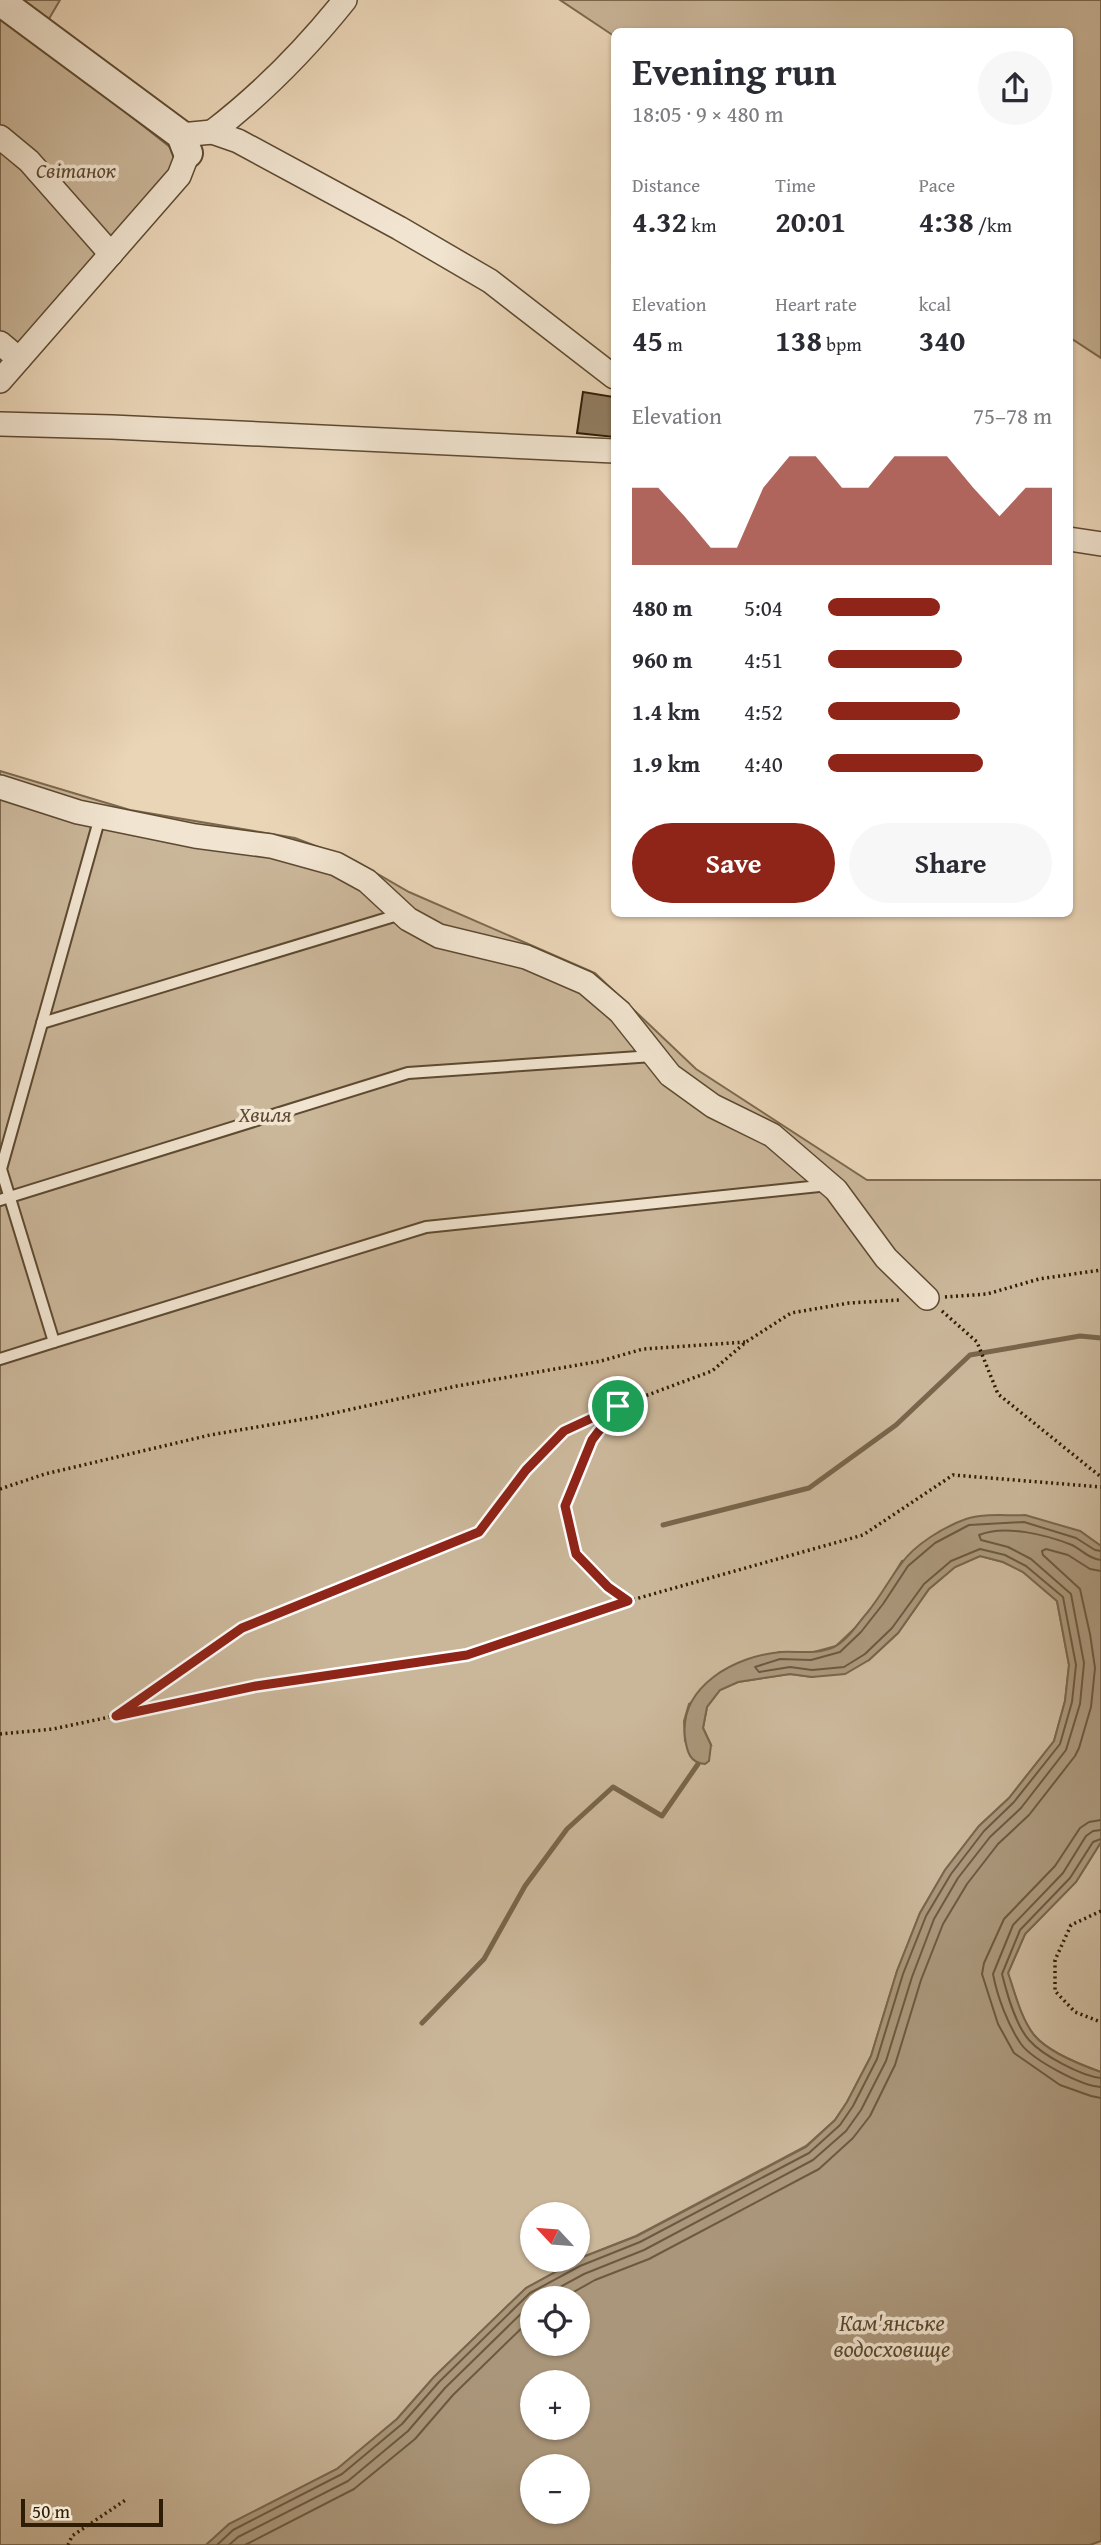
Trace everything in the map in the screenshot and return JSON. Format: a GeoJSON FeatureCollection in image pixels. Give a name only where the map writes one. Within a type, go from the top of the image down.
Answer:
{"type":"FeatureCollection","features":[{"type":"Feature","properties":{"kind":"street"},"geometry":{"type":"LineString","coordinates":[[184,144],[212,132],[246,106],[307,47],[345,0]]}},
{"type":"Feature","properties":{"kind":"street"},"geometry":{"type":"LineString","coordinates":[[0,1],[184,144]]}},
{"type":"Feature","properties":{"kind":"street"},"geometry":{"type":"LineString","coordinates":[[212,132],[238,141],[399,228],[490,281],[611,375]]}},
{"type":"Feature","properties":{"kind":"street"},"geometry":{"type":"LineString","coordinates":[[0,137],[29,161],[111,254]]}},
{"type":"Feature","properties":{"kind":"street"},"geometry":{"type":"LineString","coordinates":[[0,381],[179,176],[184,144]]}},
{"type":"Feature","properties":{"kind":"street"},"geometry":{"type":"LineString","coordinates":[[0,343],[19,359]]}},
{"type":"Feature","properties":{"kind":"street"},"geometry":{"type":"LineString","coordinates":[[0,424],[611,451]]}},
{"type":"Feature","properties":{"kind":"street"},"geometry":{"type":"LineString","coordinates":[[1073,540],[1101,544]]}},
{"type":"Feature","properties":{"kind":"street"},"geometry":{"type":"LineString","coordinates":[[0,787],[78,812],[195,836],[271,846],[336,864],[367,881],[408,919],[439,936],[526,957],[586,984],[620,1012],[670,1074],[713,1106],[772,1135],[830,1185],[886,1258],[927,1298]]}},
{"type":"Feature","properties":{"kind":"lane"},"geometry":{"type":"LineString","coordinates":[[54,1342],[5,1199],[1,1169],[100,817]]}},
{"type":"Feature","properties":{"kind":"lane"},"geometry":{"type":"LineString","coordinates":[[42,1023],[403,914]]}},
{"type":"Feature","properties":{"kind":"lane"},"geometry":{"type":"LineString","coordinates":[[5,1199],[408,1073],[654,1055]]}},
{"type":"Feature","properties":{"kind":"lane"},"geometry":{"type":"LineString","coordinates":[[0,1359],[426,1227],[830,1185]]}},
{"type":"Feature","properties":{"kind":"path"},"geometry":{"type":"LineString","coordinates":[[116,1716],[242,1628],[479,1532],[526,1470],[564,1431],[618,1406],[712,1371],[746,1342],[791,1313],[849,1303],[987,1294],[1039,1279],[1101,1270]]}},
{"type":"Feature","properties":{"kind":"path"},"geometry":{"type":"LineString","coordinates":[[927,1298],[977,1342],[998,1394],[1101,1477]]}},
{"type":"Feature","properties":{"kind":"path"},"geometry":{"type":"LineString","coordinates":[[0,1489],[45,1474],[211,1435],[316,1417],[457,1386],[601,1361],[643,1349],[746,1342]]}},
{"type":"Feature","properties":{"kind":"path"},"geometry":{"type":"LineString","coordinates":[[618,1406],[592,1440],[565,1506],[576,1554],[608,1587],[628,1601]]}},
{"type":"Feature","properties":{"kind":"path"},"geometry":{"type":"LineString","coordinates":[[0,1734],[53,1730],[256,1686],[467,1655],[628,1601],[863,1535],[953,1475],[1101,1487]]}},
{"type":"Feature","properties":{"kind":"path"},"geometry":{"type":"LineString","coordinates":[[1101,1911],[1071,1925],[1055,1960],[1055,1991],[1075,2012],[1101,2022]]}},
{"type":"Feature","properties":{"kind":"path"},"geometry":{"type":"LineString","coordinates":[[68,2545],[72,2536],[127,2499]]}},
{"type":"Feature","properties":{"kind":"green space","name":"Світанок"},"geometry":{"type":"Polygon","coordinates":[[[0,0],[60,0],[36,41],[180,155],[111,254],[0,391],[0,0]]]}},
{"type":"Feature","properties":{"kind":"green space"},"geometry":{"type":"Polygon","coordinates":[[[560,0],[1101,0],[1101,358],[1073,340],[1073,28],[611,28],[611,34],[560,0]]]}},
{"type":"Feature","properties":{"kind":"green space","name":"Хвиля"},"geometry":{"type":"Polygon","coordinates":[[[0,771],[130,810],[295,838],[355,861],[409,892],[595,973],[696,1069],[867,1180],[1101,1180],[1101,1546],[1080,1531],[902,1561],[878,1600],[836,1646],[810,1653],[779,1652],[689,1704],[684,1721],[685,1741],[711,1745],[703,1728],[707,1707],[720,1690],[738,1682],[790,1674],[812,1677],[869,1660],[898,1633],[929,1589],[955,1567],[980,1556],[1003,1562],[1023,1572],[1057,1601],[1069,1665],[1065,1701],[1054,1741],[1009,1798],[979,1826],[945,1870],[920,1913],[897,1971],[871,2056],[847,2102],[835,2120],[806,2146],[636,2236],[590,2254],[590,2202],[520,2202],[520,2272],[555,2272],[530,2286],[520,2286],[520,2294],[434,2377],[397,2419],[337,2469],[229,2524],[206,2545],[0,2545],[0,771]]]}},
{"type":"Feature","properties":{"kind":"green space"},"geometry":{"type":"Polygon","coordinates":[[[1101,1842],[1101,2072],[1056,2052],[1034,2035],[1022,2014],[1008,1973],[1025,1934],[1076,1882],[1101,1842]]]}},
{"type":"Feature","properties":{"kind":"water","name":"Кам'янське водосховище"},"geometry":{"type":"Polygon","coordinates":[[[987,1515],[1025,1515],[1080,1531],[1101,1546],[1101,1842],[1076,1882],[1025,1934],[1008,1973],[1022,2014],[1034,2035],[1056,2052],[1101,2072],[1101,2541],[1090,2545],[206,2545],[229,2524],[337,2469],[397,2419],[434,2377],[520,2294],[520,2356],[590,2356],[590,2286],[530,2286],[555,2272],[590,2272],[590,2254],[637,2236],[806,2147],[835,2120],[871,2056],[897,1971],[920,1913],[945,1870],[979,1826],[1009,1798],[1054,1741],[1065,1701],[1069,1665],[1057,1601],[1023,1572],[1003,1562],[980,1556],[955,1567],[929,1589],[898,1633],[869,1660],[845,1674],[812,1677],[790,1674],[738,1682],[720,1690],[707,1707],[703,1728],[711,1745],[709,1761],[705,1764],[693,1759],[688,1752],[685,1738],[686,1720],[691,1703],[701,1689],[729,1667],[763,1655],[821,1651],[839,1644],[872,1607],[907,1557],[922,1543],[957,1522],[987,1515]]]}},
{"type":"Feature","properties":{"kind":"building"},"geometry":{"type":"Polygon","coordinates":[[[583,392],[611,397],[611,437],[577,433],[583,392]]]}},
{"type":"Feature","properties":{"kind":"waterway"},"geometry":{"type":"LineString","coordinates":[[663,1525],[809,1488],[896,1425],[970,1355],[1080,1336],[1101,1338]]}},
{"type":"Feature","properties":{"kind":"waterway"},"geometry":{"type":"LineString","coordinates":[[422,2023],[484,1959],[525,1886],[567,1829],[613,1787],[662,1816],[698,1764]]}},
{"type":"Feature","properties":{"kind":"route"},"geometry":{"type":"LineString","coordinates":[[618,1406],[592,1440],[565,1506],[576,1554],[608,1587],[628,1601],[467,1655],[256,1686],[116,1716],[242,1628],[428,1555],[479,1532],[526,1470],[564,1431],[618,1406]]}}]}
